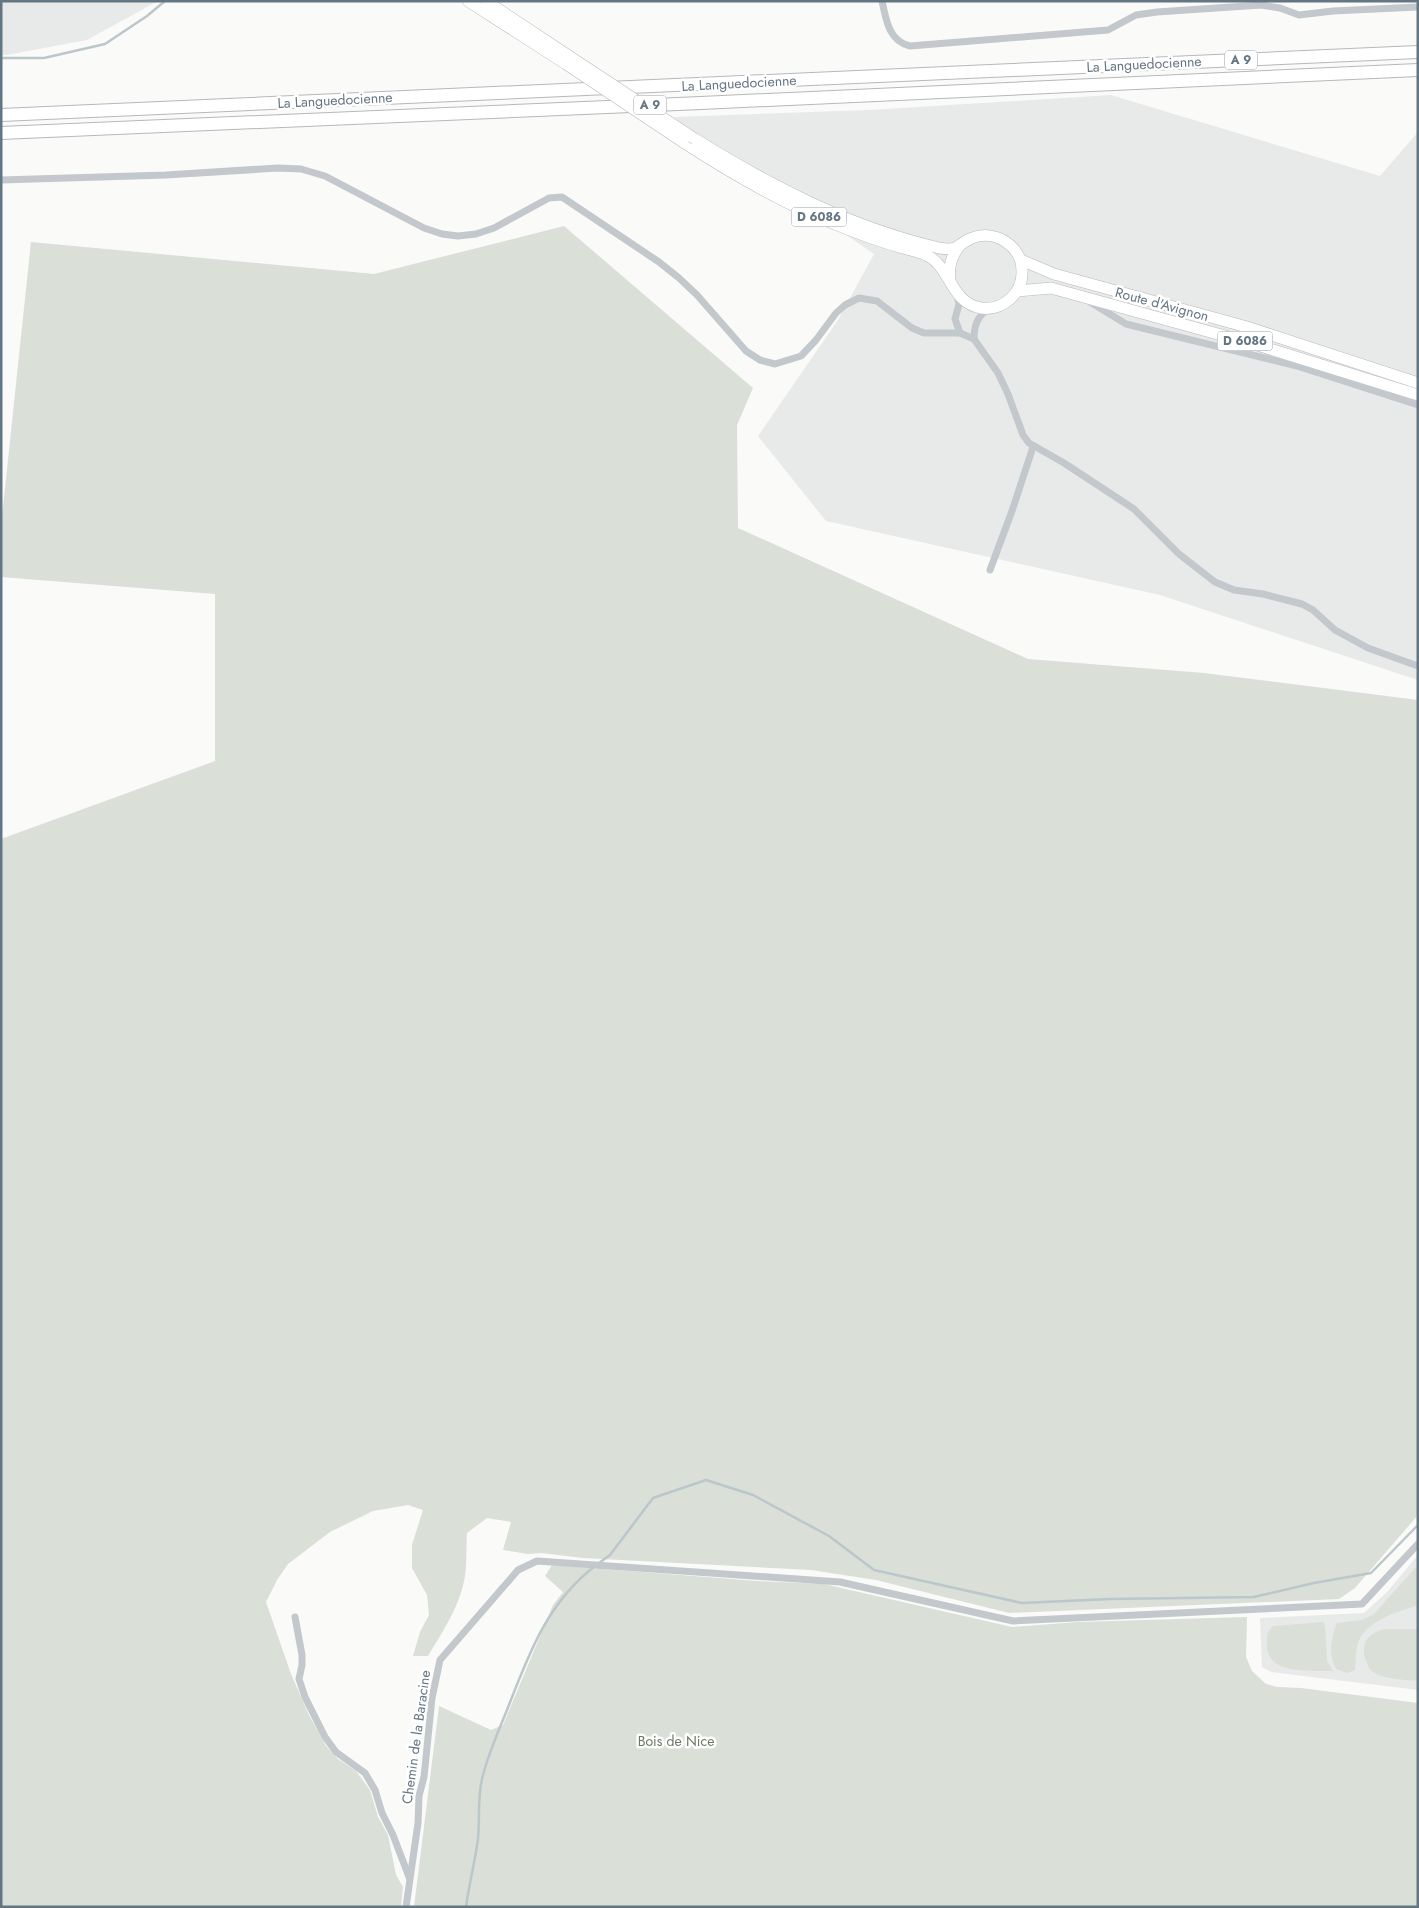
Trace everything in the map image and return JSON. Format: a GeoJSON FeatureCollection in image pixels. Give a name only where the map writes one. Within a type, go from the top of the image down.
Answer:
{"type":"FeatureCollection","features":[{"type":"Feature","properties":{"kind":"highway","name":"La Languedocienne"},"geometry":{"type":"LineString","coordinates":[[1,115],[1418,52]]}},
{"type":"Feature","properties":{"kind":"highway","name":"La Languedocienne"},"geometry":{"type":"LineString","coordinates":[[1,132],[701,103],[1418,70]]}},
{"type":"Feature","properties":{"kind":"main road","name":"D 6086"},"geometry":{"type":"LineString","coordinates":[[468,1],[695,139],[780,188],[847,219],[931,246],[951,248],[961,244]]}},
{"type":"Feature","properties":{"kind":"main road","name":"D 6086"},"geometry":{"type":"LineString","coordinates":[[486,1],[683,142],[738,176],[797,207],[850,230],[926,255],[939,265],[955,291]]}},
{"type":"Feature","properties":{"kind":"main road"},"geometry":{"type":"LineString","coordinates":[[983,235],[995,236],[1006,241],[1015,249],[1020,260],[1022,270],[1021,281],[1017,291],[1005,303],[988,308],[971,305],[955,291],[949,270],[950,261],[961,244],[971,238],[983,235]]}},
{"type":"Feature","properties":{"kind":"main road","name":"Route d'Avignon"},"geometry":{"type":"LineString","coordinates":[[1020,260],[1054,274],[1248,327],[1418,383]]}},
{"type":"Feature","properties":{"kind":"main road","name":"Route d'Avignon"},"geometry":{"type":"LineString","coordinates":[[1017,291],[1051,288],[1254,344],[1418,395]]}},
{"type":"Feature","properties":{"kind":"street"},"geometry":{"type":"LineString","coordinates":[[882,1],[890,31],[901,42],[910,46],[1108,30],[1136,15],[1157,12],[1261,5],[1299,14],[1333,10],[1418,7]]}},
{"type":"Feature","properties":{"kind":"street"},"geometry":{"type":"LineString","coordinates":[[1,180],[166,175],[271,168],[301,169],[325,176],[424,228],[442,234],[458,236],[476,234],[494,228],[549,198],[562,197],[647,253],[697,295],[746,351],[760,360],[775,364],[801,356],[816,340],[836,312],[845,305],[859,298],[877,301],[912,328],[924,334],[960,333],[974,339],[998,373],[1023,435],[1033,447],[1064,464],[1134,509],[1179,554],[1215,582],[1234,590],[1263,594],[1307,606],[1336,630],[1368,648],[1418,666]]}},
{"type":"Feature","properties":{"kind":"street"},"geometry":{"type":"LineString","coordinates":[[955,291],[959,304],[956,319],[960,333]]}},
{"type":"Feature","properties":{"kind":"street"},"geometry":{"type":"LineString","coordinates":[[1074,294],[1126,324],[1297,366],[1418,405]]}},
{"type":"Feature","properties":{"kind":"street"},"geometry":{"type":"LineString","coordinates":[[974,339],[976,322],[980,315],[988,308]]}},
{"type":"Feature","properties":{"kind":"street"},"geometry":{"type":"LineString","coordinates":[[990,570],[1033,447]]}},
{"type":"Feature","properties":{"kind":"street","name":"Chemin de la Baracine"},"geometry":{"type":"LineString","coordinates":[[406,1907],[424,1777],[432,1698],[440,1660],[518,1570],[536,1561],[840,1582],[1013,1621],[1362,1604],[1418,1544]]}},
{"type":"Feature","properties":{"kind":"street"},"geometry":{"type":"LineString","coordinates":[[295,1617],[302,1655],[299,1679],[305,1697],[325,1737],[336,1752],[365,1773],[376,1790],[382,1813],[410,1877]]}},
{"type":"Feature","properties":{"kind":"shaded area"},"geometry":{"type":"Polygon","coordinates":[[[1,1],[156,2],[87,40],[1,55],[1,1]]]}},
{"type":"Feature","properties":{"kind":"shaded area"},"geometry":{"type":"Polygon","coordinates":[[[1111,95],[1380,176],[1418,132],[1418,680],[1160,595],[826,521],[758,436],[838,320],[874,254],[673,117],[869,110],[1111,95]]]}},
{"type":"Feature","properties":{"kind":"shaded area"},"geometry":{"type":"Polygon","coordinates":[[[1418,1555],[1418,1690],[1271,1672],[1262,1667],[1260,1618],[1364,1613],[1387,1592],[1418,1555]]]}},
{"type":"Feature","properties":{"kind":"green space"},"geometry":{"type":"Polygon","coordinates":[[[564,226],[753,388],[737,425],[738,528],[1028,659],[1204,673],[1418,700],[1418,1515],[1355,1588],[1339,1599],[1009,1613],[876,1580],[811,1570],[583,1558],[503,1550],[511,1522],[487,1518],[467,1533],[463,1587],[450,1618],[428,1656],[413,1656],[420,1632],[429,1615],[427,1595],[412,1568],[412,1545],[423,1510],[408,1505],[373,1511],[330,1532],[288,1564],[277,1580],[266,1602],[291,1674],[309,1715],[326,1746],[338,1759],[356,1771],[370,1790],[378,1817],[388,1835],[396,1875],[403,1887],[401,1907],[1,1907],[1,839],[215,761],[215,594],[1,577],[1,526],[31,242],[374,274],[564,226]]]}},
{"type":"Feature","properties":{"kind":"green space","name":"Bois de Nice"},"geometry":{"type":"Polygon","coordinates":[[[552,1565],[757,1581],[824,1584],[1012,1627],[1078,1622],[1247,1617],[1246,1657],[1252,1671],[1266,1684],[1277,1687],[1301,1688],[1418,1703],[1418,1907],[414,1907],[439,1706],[491,1730],[503,1725],[553,1605],[563,1592],[545,1576],[552,1565]]]}},
{"type":"Feature","properties":{"kind":"green space"},"geometry":{"type":"Polygon","coordinates":[[[1418,1565],[1418,1605],[1378,1621],[1365,1632],[1360,1638],[1356,1649],[1355,1670],[1347,1673],[1336,1669],[1332,1658],[1331,1646],[1337,1623],[1362,1620],[1374,1614],[1418,1565]]]}},
{"type":"Feature","properties":{"kind":"green space"},"geometry":{"type":"Polygon","coordinates":[[[1323,1622],[1325,1626],[1327,1661],[1333,1671],[1283,1667],[1270,1656],[1267,1638],[1273,1626],[1323,1622]]]}},
{"type":"Feature","properties":{"kind":"green space"},"geometry":{"type":"Polygon","coordinates":[[[1387,1629],[1418,1629],[1418,1681],[1381,1676],[1369,1667],[1365,1658],[1364,1646],[1368,1638],[1376,1632],[1387,1629]]]}},
{"type":"Feature","properties":{"kind":"waterway"},"geometry":{"type":"LineString","coordinates":[[1,58],[44,58],[105,44],[147,16],[165,1]]}},
{"type":"Feature","properties":{"kind":"waterway"},"geometry":{"type":"LineString","coordinates":[[599,1563],[610,1555],[653,1498],[706,1480],[753,1495],[829,1536],[874,1570],[1022,1603],[1110,1599],[1254,1597],[1314,1583],[1371,1573],[1418,1525]]}},
{"type":"Feature","properties":{"kind":"waterway"},"geometry":{"type":"LineString","coordinates":[[466,1907],[478,1839],[481,1783],[494,1742],[540,1632],[564,1597],[595,1566]]}}]}
